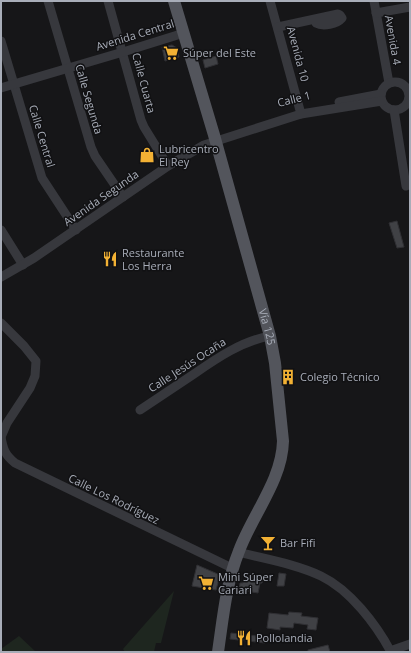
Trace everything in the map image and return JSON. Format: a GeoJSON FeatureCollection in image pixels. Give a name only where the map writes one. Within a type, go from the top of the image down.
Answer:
{"type":"FeatureCollection","features":[{"type":"Feature","properties":{"kind":"main road","name":"Vía 125"},"geometry":{"type":"LineString","coordinates":[[174,1],[215,138],[270,336],[275,363],[283,441],[283,451],[280,464],[238,552],[232,568],[228,582],[218,652]]}},
{"type":"Feature","properties":{"kind":"street","name":"Calle Segunda"},"geometry":{"type":"LineString","coordinates":[[48,1],[91,147],[95,156],[123,197]]}},
{"type":"Feature","properties":{"kind":"street","name":"Calle Cuarta"},"geometry":{"type":"LineString","coordinates":[[108,1],[144,127],[168,166]]}},
{"type":"Feature","properties":{"kind":"street","name":"Avenida 10"},"geometry":{"type":"LineString","coordinates":[[270,1],[301,111]]}},
{"type":"Feature","properties":{"kind":"street","name":"Avenida 4"},"geometry":{"type":"LineString","coordinates":[[374,1],[389,83]]}},
{"type":"Feature","properties":{"kind":"street"},"geometry":{"type":"LineString","coordinates":[[376,13],[410,7]]}},
{"type":"Feature","properties":{"kind":"street"},"geometry":{"type":"LineString","coordinates":[[278,27],[315,19]]}},
{"type":"Feature","properties":{"kind":"street","name":"Avenida Central"},"geometry":{"type":"LineString","coordinates":[[1,82],[13,81],[67,66],[183,30]]}},
{"type":"Feature","properties":{"kind":"street","name":"Calle Central"},"geometry":{"type":"LineString","coordinates":[[1,41],[42,178],[76,230]]}},
{"type":"Feature","properties":{"kind":"street","name":"Avenida Central"},"geometry":{"type":"LineString","coordinates":[[1,88],[13,81]]}},
{"type":"Feature","properties":{"kind":"street"},"geometry":{"type":"LineString","coordinates":[[398,82],[405,86],[409,92],[407,105],[399,110],[387,108],[382,98],[384,88],[389,83],[398,82]]}},
{"type":"Feature","properties":{"kind":"street","name":"Calle 1"},"geometry":{"type":"LineString","coordinates":[[215,138],[301,111],[382,98]]}},
{"type":"Feature","properties":{"kind":"street"},"geometry":{"type":"LineString","coordinates":[[394,110],[406,186]]}},
{"type":"Feature","properties":{"kind":"street","name":"Avenida Segunda"},"geometry":{"type":"LineString","coordinates":[[1,277],[76,230],[168,166],[215,138]]}},
{"type":"Feature","properties":{"kind":"street"},"geometry":{"type":"LineString","coordinates":[[1,230],[22,265]]}},
{"type":"Feature","properties":{"kind":"street","name":"Calle Los Rodríguez"},"geometry":{"type":"LineString","coordinates":[[1,323],[24,346],[36,361],[35,376],[30,388],[7,423],[1,437],[3,450],[7,457],[15,463],[232,568]]}},
{"type":"Feature","properties":{"kind":"street","name":"Calle Jesús Ocaña"},"geometry":{"type":"LineString","coordinates":[[140,410],[221,356],[250,342],[270,336]]}},
{"type":"Feature","properties":{"kind":"street"},"geometry":{"type":"LineString","coordinates":[[238,552],[310,571],[322,576],[348,596],[361,609],[382,637],[390,652],[410,644]]}},
{"type":"Feature","properties":{"kind":"shaded area"},"geometry":{"type":"Polygon","coordinates":[[[174,591],[161,643],[156,643],[154,652],[125,652],[123,649],[174,591]]]}},
{"type":"Feature","properties":{"kind":"shaded area"},"geometry":{"type":"Polygon","coordinates":[[[19,636],[36,652],[1,652],[1,649],[19,636]]]}},
{"type":"Feature","properties":{"kind":"building","name":"Súper del Este"},"geometry":{"type":"Polygon","coordinates":[[[172,45],[177,48],[179,57],[165,61],[162,47],[172,45]]]}},
{"type":"Feature","properties":{"kind":"building"},"geometry":{"type":"Polygon","coordinates":[[[216,56],[218,64],[205,68],[203,60],[216,56]]]}},
{"type":"Feature","properties":{"kind":"building"},"geometry":{"type":"Polygon","coordinates":[[[397,221],[404,247],[397,248],[389,223],[397,221]]]}},
{"type":"Feature","properties":{"kind":"building"},"geometry":{"type":"Polygon","coordinates":[[[197,565],[220,575],[216,590],[192,586],[197,565]]]}},
{"type":"Feature","properties":{"kind":"building"},"geometry":{"type":"Polygon","coordinates":[[[246,573],[263,577],[258,593],[239,590],[240,583],[243,583],[246,573]]]}},
{"type":"Feature","properties":{"kind":"building"},"geometry":{"type":"Polygon","coordinates":[[[279,573],[286,574],[284,586],[277,586],[279,573]]]}},
{"type":"Feature","properties":{"kind":"building"},"geometry":{"type":"Polygon","coordinates":[[[289,612],[302,613],[301,616],[318,618],[316,630],[307,629],[308,625],[294,623],[293,628],[280,627],[280,630],[267,628],[269,613],[288,615],[289,612]]]}},
{"type":"Feature","properties":{"kind":"building","name":"Pollolandia"},"geometry":{"type":"Polygon","coordinates":[[[231,633],[266,637],[265,643],[230,639],[231,633]]]}},
{"type":"Feature","properties":{"kind":"building"},"geometry":{"type":"Polygon","coordinates":[[[328,645],[330,652],[308,652],[308,650],[328,645]]]}},
{"type":"Feature","properties":{"kind":"place","name":"Súper del Este"},"geometry":{"type":"Point","coordinates":[171,53]}},
{"type":"Feature","properties":{"kind":"place","name":"Lubricentro El Rey"},"geometry":{"type":"Point","coordinates":[147,155]}},
{"type":"Feature","properties":{"kind":"place","name":"Restaurante Los Herra"},"geometry":{"type":"Point","coordinates":[110,259]}},
{"type":"Feature","properties":{"kind":"place","name":"Colegio Técnico"},"geometry":{"type":"Point","coordinates":[288,377]}},
{"type":"Feature","properties":{"kind":"place","name":"Bar Fifi"},"geometry":{"type":"Point","coordinates":[268,543]}},
{"type":"Feature","properties":{"kind":"place","name":"Mini Súper Cariari"},"geometry":{"type":"Point","coordinates":[206,583]}},
{"type":"Feature","properties":{"kind":"place","name":"Pollolandia"},"geometry":{"type":"Point","coordinates":[244,638]}}]}
